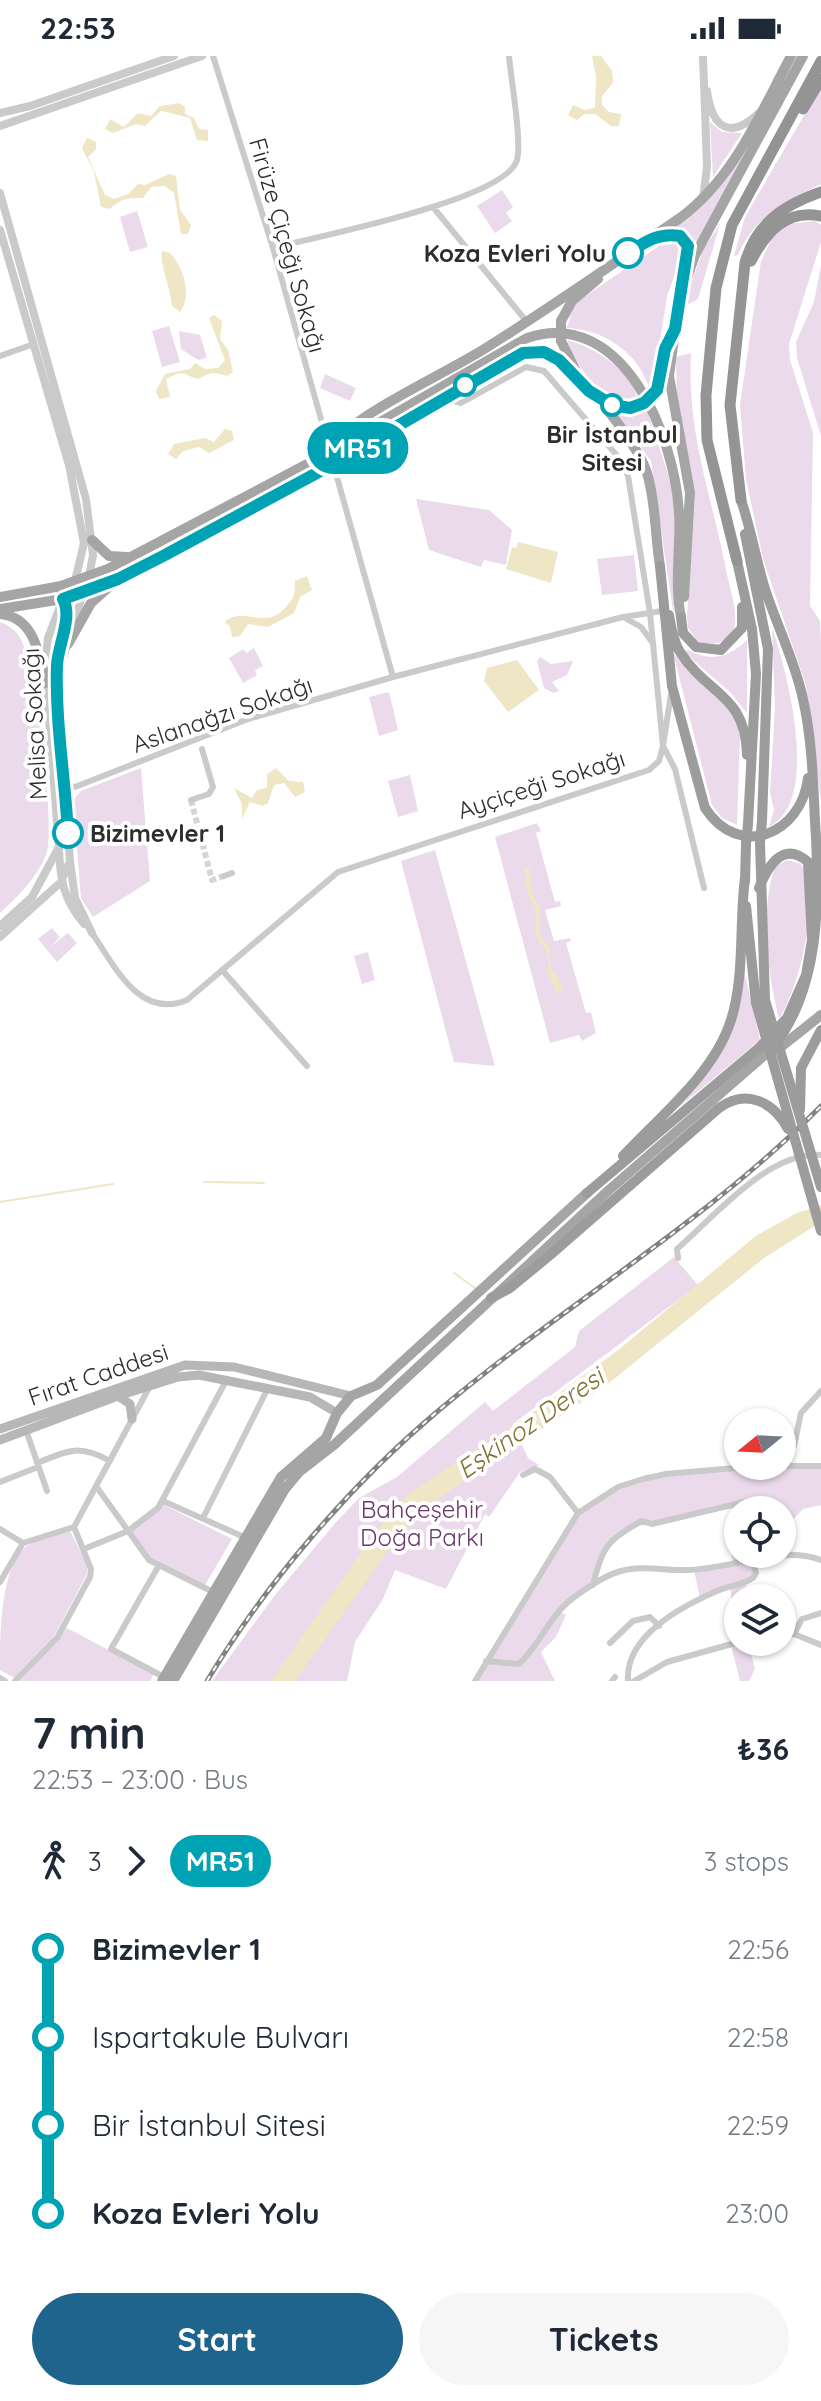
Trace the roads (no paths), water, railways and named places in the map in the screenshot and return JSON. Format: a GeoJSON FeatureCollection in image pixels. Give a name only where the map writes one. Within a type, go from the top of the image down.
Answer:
{"type":"FeatureCollection","features":[{"type":"Feature","properties":{"kind":"highway"},"geometry":{"type":"LineString","coordinates":[[587,1193],[696,1077],[725,1035],[735,1004],[757,692],[755,653],[737,561],[711,462],[706,406],[716,288],[732,225],[821,61]]}},
{"type":"Feature","properties":{"kind":"highway"},"geometry":{"type":"LineString","coordinates":[[741,207],[767,173],[821,79]]}},
{"type":"Feature","properties":{"kind":"highway"},"geometry":{"type":"LineString","coordinates":[[821,192],[790,205],[768,220],[751,244],[743,274],[730,405],[741,500],[768,649],[759,888],[761,1001],[821,1187]]}},
{"type":"Feature","properties":{"kind":"highway"},"geometry":{"type":"LineString","coordinates":[[743,274],[759,245],[776,225],[796,215],[819,216]]}},
{"type":"Feature","properties":{"kind":"highway"},"geometry":{"type":"LineString","coordinates":[[741,500],[764,584],[794,666],[811,753],[820,897],[818,953],[804,1004],[785,1035],[767,1053]]}},
{"type":"Feature","properties":{"kind":"highway"},"geometry":{"type":"LineString","coordinates":[[681,617],[683,633],[696,647],[713,651],[729,645],[742,628],[744,615],[737,561]]}},
{"type":"Feature","properties":{"kind":"highway"},"geometry":{"type":"LineString","coordinates":[[660,566],[678,650],[736,709],[744,727],[750,779]]}},
{"type":"Feature","properties":{"kind":"highway"},"geometry":{"type":"LineString","coordinates":[[660,566],[656,612],[672,686],[705,808],[719,824],[745,835],[771,833],[797,814],[806,790],[811,753]]}},
{"type":"Feature","properties":{"kind":"highway"},"geometry":{"type":"LineString","coordinates":[[587,1193],[760,1047],[787,1018],[806,975],[812,940],[808,862],[794,854],[780,855],[768,866],[759,888]]}},
{"type":"Feature","properties":{"kind":"highway"},"geometry":{"type":"LineString","coordinates":[[745,878],[761,1001],[798,1153],[821,1231]]}},
{"type":"Feature","properties":{"kind":"highway"},"geometry":{"type":"LineString","coordinates":[[800,1117],[801,1068],[820,1030]]}},
{"type":"Feature","properties":{"kind":"highway"},"geometry":{"type":"LineString","coordinates":[[491,1298],[502,1293],[549,1256],[719,1108],[746,1098],[768,1104],[778,1111],[798,1153]]}},
{"type":"Feature","properties":{"kind":"main road"},"geometry":{"type":"LineString","coordinates":[[313,461],[328,444],[527,322],[703,200],[732,165],[790,56]]}},
{"type":"Feature","properties":{"kind":"main road"},"geometry":{"type":"LineString","coordinates":[[683,283],[695,255],[803,56]]}},
{"type":"Feature","properties":{"kind":"main road"},"geometry":{"type":"LineString","coordinates":[[651,238],[674,235],[686,240],[688,252],[675,329],[670,394],[690,493],[681,617]]}},
{"type":"Feature","properties":{"kind":"main road"},"geometry":{"type":"LineString","coordinates":[[577,378],[561,341],[561,321],[572,301],[594,283],[606,268]]}},
{"type":"Feature","properties":{"kind":"main road"},"geometry":{"type":"LineString","coordinates":[[589,391],[621,407],[644,403],[657,390],[665,349],[675,329]]}},
{"type":"Feature","properties":{"kind":"main road"},"geometry":{"type":"LineString","coordinates":[[0,597],[75,581],[133,557],[313,461],[527,338],[554,334],[587,341],[616,356],[644,396],[667,451],[679,511],[681,617]]}},
{"type":"Feature","properties":{"kind":"main road"},"geometry":{"type":"LineString","coordinates":[[0,611],[63,599],[118,579],[333,463],[528,352],[549,355],[577,378],[632,444],[646,471],[660,566]]}},
{"type":"Feature","properties":{"kind":"main road"},"geometry":{"type":"LineString","coordinates":[[92,540],[109,556],[133,557]]}},
{"type":"Feature","properties":{"kind":"main road"},"geometry":{"type":"LineString","coordinates":[[83,593],[89,576]]}},
{"type":"Feature","properties":{"kind":"main road"},"geometry":{"type":"LineString","coordinates":[[68,644],[91,603],[118,579]]}},
{"type":"Feature","properties":{"kind":"main road"},"geometry":{"type":"LineString","coordinates":[[63,599],[75,581]]}},
{"type":"Feature","properties":{"kind":"main road"},"geometry":{"type":"LineString","coordinates":[[49,588],[63,599],[68,613],[52,681]]}},
{"type":"Feature","properties":{"kind":"main road"},"geometry":{"type":"LineString","coordinates":[[0,611],[27,627],[52,681]]}},
{"type":"Feature","properties":{"kind":"main road"},"geometry":{"type":"LineString","coordinates":[[166,1680],[285,1489],[491,1298],[767,1053],[782,1046],[821,1015]]}},
{"type":"Feature","properties":{"kind":"main road"},"geometry":{"type":"LineString","coordinates":[[166,1680],[244,1537],[281,1477],[326,1438],[337,1413],[356,1395],[377,1385],[454,1318],[587,1193]]}},
{"type":"Feature","properties":{"kind":"main road","name":"Fırat Caddesi"},"geometry":{"type":"LineString","coordinates":[[0,1429],[185,1365],[222,1366],[356,1395]]}},
{"type":"Feature","properties":{"kind":"main road","name":"Fırat Caddesi"},"geometry":{"type":"LineString","coordinates":[[0,1440],[118,1396],[199,1375],[310,1397],[337,1413]]}},
{"type":"Feature","properties":{"kind":"main road"},"geometry":{"type":"LineString","coordinates":[[356,1395],[370,1395],[375,1405]]}},
{"type":"Feature","properties":{"kind":"main road"},"geometry":{"type":"LineString","coordinates":[[118,1396],[130,1404],[132,1419]]}},
{"type":"Feature","properties":{"kind":"main road"},"geometry":{"type":"LineString","coordinates":[[337,1413],[355,1423]]}},
{"type":"Feature","properties":{"kind":"street"},"geometry":{"type":"LineString","coordinates":[[0,113],[30,106],[174,56]]}},
{"type":"Feature","properties":{"kind":"street"},"geometry":{"type":"LineString","coordinates":[[0,126],[201,56]]}},
{"type":"Feature","properties":{"kind":"street","name":"Firüze Çiçeği Sokağı"},"geometry":{"type":"LineString","coordinates":[[213,56],[273,248],[328,444]]}},
{"type":"Feature","properties":{"kind":"street"},"geometry":{"type":"LineString","coordinates":[[273,248],[433,207],[493,184],[509,173],[517,160],[509,56]]}},
{"type":"Feature","properties":{"kind":"street"},"geometry":{"type":"LineString","coordinates":[[703,56],[707,166],[703,200]]}},
{"type":"Feature","properties":{"kind":"street"},"geometry":{"type":"LineString","coordinates":[[704,70],[713,117],[719,124],[741,127],[762,111]]}},
{"type":"Feature","properties":{"kind":"street"},"geometry":{"type":"LineString","coordinates":[[0,193],[69,465],[82,530],[83,552],[75,581]]}},
{"type":"Feature","properties":{"kind":"street"},"geometry":{"type":"LineString","coordinates":[[433,207],[527,322]]}},
{"type":"Feature","properties":{"kind":"street"},"geometry":{"type":"LineString","coordinates":[[0,230],[86,499],[92,540],[89,576]]}},
{"type":"Feature","properties":{"kind":"street"},"geometry":{"type":"LineString","coordinates":[[0,356],[38,343]]}},
{"type":"Feature","properties":{"kind":"street"},"geometry":{"type":"LineString","coordinates":[[444,398],[461,403],[526,367],[544,371],[624,465],[633,493],[656,612],[654,645],[663,746],[675,769],[704,888]]}},
{"type":"Feature","properties":{"kind":"street"},"geometry":{"type":"LineString","coordinates":[[333,463],[393,677],[623,617],[656,612]]}},
{"type":"Feature","properties":{"kind":"street","name":"Melisa Sokağı"},"geometry":{"type":"LineString","coordinates":[[61,882],[52,681],[68,644],[83,593]]}},
{"type":"Feature","properties":{"kind":"street"},"geometry":{"type":"LineString","coordinates":[[623,617],[641,627],[654,645]]}},
{"type":"Feature","properties":{"kind":"street","name":"Aslanağzı Sokağı"},"geometry":{"type":"LineString","coordinates":[[66,785],[75,787],[248,719],[393,677]]}},
{"type":"Feature","properties":{"kind":"street","name":"Melisa Sokağı"},"geometry":{"type":"LineString","coordinates":[[52,681],[66,785],[70,861]]}},
{"type":"Feature","properties":{"kind":"street","name":"Ayçiçeği Sokağı"},"geometry":{"type":"LineString","coordinates":[[61,882],[66,901],[132,989],[156,1004],[168,1007],[187,1000],[338,872],[649,770],[659,761],[668,734],[672,686]]}},
{"type":"Feature","properties":{"kind":"street"},"geometry":{"type":"LineString","coordinates":[[668,734],[680,731],[685,734]]}},
{"type":"Feature","properties":{"kind":"street"},"geometry":{"type":"LineString","coordinates":[[191,800],[209,794],[213,787],[202,749]]}},
{"type":"Feature","properties":{"kind":"street"},"geometry":{"type":"LineString","coordinates":[[0,926],[32,897],[59,847]]}},
{"type":"Feature","properties":{"kind":"street"},"geometry":{"type":"LineString","coordinates":[[0,937],[61,882],[70,861]]}},
{"type":"Feature","properties":{"kind":"street","name":"Ayçiçeği Sokağı"},"geometry":{"type":"LineString","coordinates":[[70,861],[75,898],[92,933]]}},
{"type":"Feature","properties":{"kind":"street"},"geometry":{"type":"LineString","coordinates":[[42,899],[66,901]]}},
{"type":"Feature","properties":{"kind":"street"},"geometry":{"type":"LineString","coordinates":[[222,970],[307,1066]]}},
{"type":"Feature","properties":{"kind":"street"},"geometry":{"type":"LineString","coordinates":[[678,1258],[677,1249],[741,1191],[788,1159],[821,1155]]}},
{"type":"Feature","properties":{"kind":"street"},"geometry":{"type":"LineString","coordinates":[[0,1582],[23,1543],[74,1527],[158,1373]]}},
{"type":"Feature","properties":{"kind":"street"},"geometry":{"type":"LineString","coordinates":[[84,1549],[128,1531],[163,1501],[227,1379]]}},
{"type":"Feature","properties":{"kind":"street"},"geometry":{"type":"LineString","coordinates":[[203,1518],[268,1388]]}},
{"type":"Feature","properties":{"kind":"street"},"geometry":{"type":"LineString","coordinates":[[796,1437],[801,1413],[821,1391]]}},
{"type":"Feature","properties":{"kind":"street"},"geometry":{"type":"LineString","coordinates":[[26,1430],[47,1491]]}},
{"type":"Feature","properties":{"kind":"street"},"geometry":{"type":"LineString","coordinates":[[0,1482],[77,1448],[91,1450],[110,1461]]}},
{"type":"Feature","properties":{"kind":"street"},"geometry":{"type":"LineString","coordinates":[[796,1466],[821,1466]]}},
{"type":"Feature","properties":{"kind":"street"},"geometry":{"type":"LineString","coordinates":[[523,1475],[535,1469],[546,1473],[578,1513]]}},
{"type":"Feature","properties":{"kind":"street"},"geometry":{"type":"LineString","coordinates":[[475,1681],[578,1513],[608,1493],[643,1479],[724,1469]]}},
{"type":"Feature","properties":{"kind":"street"},"geometry":{"type":"LineString","coordinates":[[96,1486],[158,1567],[213,1592]]}},
{"type":"Feature","properties":{"kind":"street"},"geometry":{"type":"LineString","coordinates":[[163,1501],[244,1537]]}},
{"type":"Feature","properties":{"kind":"street"},"geometry":{"type":"LineString","coordinates":[[593,1586],[606,1545],[615,1535],[642,1521],[652,1524],[724,1507]]}},
{"type":"Feature","properties":{"kind":"street"},"geometry":{"type":"LineString","coordinates":[[15,1681],[57,1638],[90,1577],[84,1549],[74,1527]]}},
{"type":"Feature","properties":{"kind":"street"},"geometry":{"type":"LineString","coordinates":[[0,1529],[23,1543]]}},
{"type":"Feature","properties":{"kind":"street"},"geometry":{"type":"LineString","coordinates":[[796,1554],[803,1553],[821,1560]]}},
{"type":"Feature","properties":{"kind":"street"},"geometry":{"type":"LineString","coordinates":[[486,1661],[519,1664],[529,1655],[559,1610],[619,1571],[694,1570],[724,1565]]}},
{"type":"Feature","properties":{"kind":"street"},"geometry":{"type":"LineString","coordinates":[[158,1567],[111,1649],[166,1680]]}},
{"type":"Feature","properties":{"kind":"street"},"geometry":{"type":"LineString","coordinates":[[724,1646],[667,1662],[631,1681],[630,1658],[637,1645],[700,1599],[753,1578],[755,1568]]}},
{"type":"Feature","properties":{"kind":"street"},"geometry":{"type":"LineString","coordinates":[[796,1630],[802,1619],[821,1613]]}},
{"type":"Feature","properties":{"kind":"street"},"geometry":{"type":"LineString","coordinates":[[610,1643],[643,1617],[650,1617],[659,1626]]}},
{"type":"Feature","properties":{"kind":"street"},"geometry":{"type":"LineString","coordinates":[[796,1635],[821,1645]]}},
{"type":"Feature","properties":{"kind":"street"},"geometry":{"type":"LineString","coordinates":[[0,1678],[5,1681]]}},
{"type":"Feature","properties":{"kind":"water"},"geometry":{"type":"Polygon","coordinates":[[[592,56],[601,56],[612,71],[613,83],[602,96],[602,105],[609,112],[621,114],[619,126],[611,126],[595,114],[584,114],[577,120],[568,115],[573,105],[584,110],[595,108],[596,77],[592,56]]]}},
{"type":"Feature","properties":{"kind":"water"},"geometry":{"type":"Polygon","coordinates":[[[179,103],[185,107],[185,114],[194,118],[199,129],[208,130],[208,141],[197,140],[190,118],[161,111],[145,126],[136,124],[113,133],[105,129],[110,119],[124,127],[138,113],[151,116],[160,106],[179,103]]]}},
{"type":"Feature","properties":{"kind":"water"},"geometry":{"type":"Polygon","coordinates":[[[87,138],[96,142],[96,149],[88,157],[105,195],[114,199],[128,194],[138,184],[145,185],[169,174],[176,176],[180,210],[191,225],[188,234],[181,234],[174,193],[165,186],[151,187],[143,198],[125,199],[110,209],[101,207],[94,172],[82,148],[87,138]]]}},
{"type":"Feature","properties":{"kind":"water"},"geometry":{"type":"Polygon","coordinates":[[[162,251],[170,253],[175,259],[185,281],[186,298],[180,312],[172,306],[162,251]]]}},
{"type":"Feature","properties":{"kind":"water"},"geometry":{"type":"Polygon","coordinates":[[[214,315],[222,321],[220,339],[228,350],[233,372],[227,376],[209,374],[198,379],[177,374],[166,379],[170,397],[159,399],[156,391],[165,374],[190,369],[195,363],[205,369],[218,368],[225,360],[209,318],[214,315]]]}},
{"type":"Feature","properties":{"kind":"water"},"geometry":{"type":"Polygon","coordinates":[[[225,429],[232,431],[234,440],[209,453],[199,447],[183,451],[176,459],[168,454],[174,444],[205,438],[214,442],[225,429]]]}},
{"type":"Feature","properties":{"kind":"water"},"geometry":{"type":"Polygon","coordinates":[[[518,542],[558,552],[551,583],[506,569],[512,547],[516,548],[518,542]]]}},
{"type":"Feature","properties":{"kind":"water"},"geometry":{"type":"Polygon","coordinates":[[[307,576],[312,590],[300,597],[294,613],[268,627],[248,624],[240,636],[232,637],[230,627],[225,622],[239,616],[269,618],[277,615],[292,599],[295,581],[307,576]]]}},
{"type":"Feature","properties":{"kind":"water"},"geometry":{"type":"Polygon","coordinates":[[[517,660],[539,690],[508,712],[484,681],[487,668],[517,660]]]}},
{"type":"Feature","properties":{"kind":"water"},"geometry":{"type":"Polygon","coordinates":[[[276,768],[289,781],[303,782],[305,792],[295,797],[284,783],[274,785],[268,803],[263,806],[250,802],[242,819],[242,804],[234,788],[252,798],[257,790],[267,788],[267,774],[276,768]]]}},
{"type":"Feature","properties":{"kind":"water"},"geometry":{"type":"Polygon","coordinates":[[[524,866],[530,869],[531,890],[540,908],[539,933],[550,948],[551,971],[557,974],[563,991],[557,994],[548,973],[549,957],[536,936],[536,910],[527,893],[524,866]]]}},
{"type":"Feature","properties":{"kind":"water","name":"Eşkinoz Deresi"},"geometry":{"type":"Polygon","coordinates":[[[821,1205],[821,1222],[764,1258],[604,1387],[423,1509],[387,1552],[295,1681],[271,1681],[374,1534],[408,1494],[530,1414],[617,1351],[757,1235],[797,1213],[821,1205]]]}},
{"type":"Feature","properties":{"kind":"waterway"},"geometry":{"type":"LineString","coordinates":[[204,1182],[264,1183]]}},
{"type":"Feature","properties":{"kind":"waterway"},"geometry":{"type":"LineString","coordinates":[[0,1202],[113,1184]]}},
{"type":"Feature","properties":{"kind":"waterway"},"geometry":{"type":"LineString","coordinates":[[454,1273],[475,1288]]}},
{"type":"Feature","properties":{"kind":"tunnel"},"geometry":{"type":"LineString","coordinates":[[191,800],[212,880],[224,876]]}},
{"type":"Feature","properties":{"kind":"railway"},"geometry":{"type":"LineString","coordinates":[[207,1681],[283,1572],[342,1503],[405,1440],[534,1335],[730,1188],[821,1106]]}},
{"type":"Feature","properties":{"kind":"place","name":"Koza Evleri Yolu"},"geometry":{"type":"Point","coordinates":[628,253]}},
{"type":"Feature","properties":{"kind":"place","name":"Bir İstanbul Sitesi"},"geometry":{"type":"Point","coordinates":[612,405]}},
{"type":"Feature","properties":{"kind":"place","name":"Bizimevler 1"},"geometry":{"type":"Point","coordinates":[68,833]}},
{"type":"Feature","properties":{"kind":"park label","name":"Bahçeşehir Doğa Parkı"},"geometry":{"type":"Point","coordinates":[422,1523]}}]}
